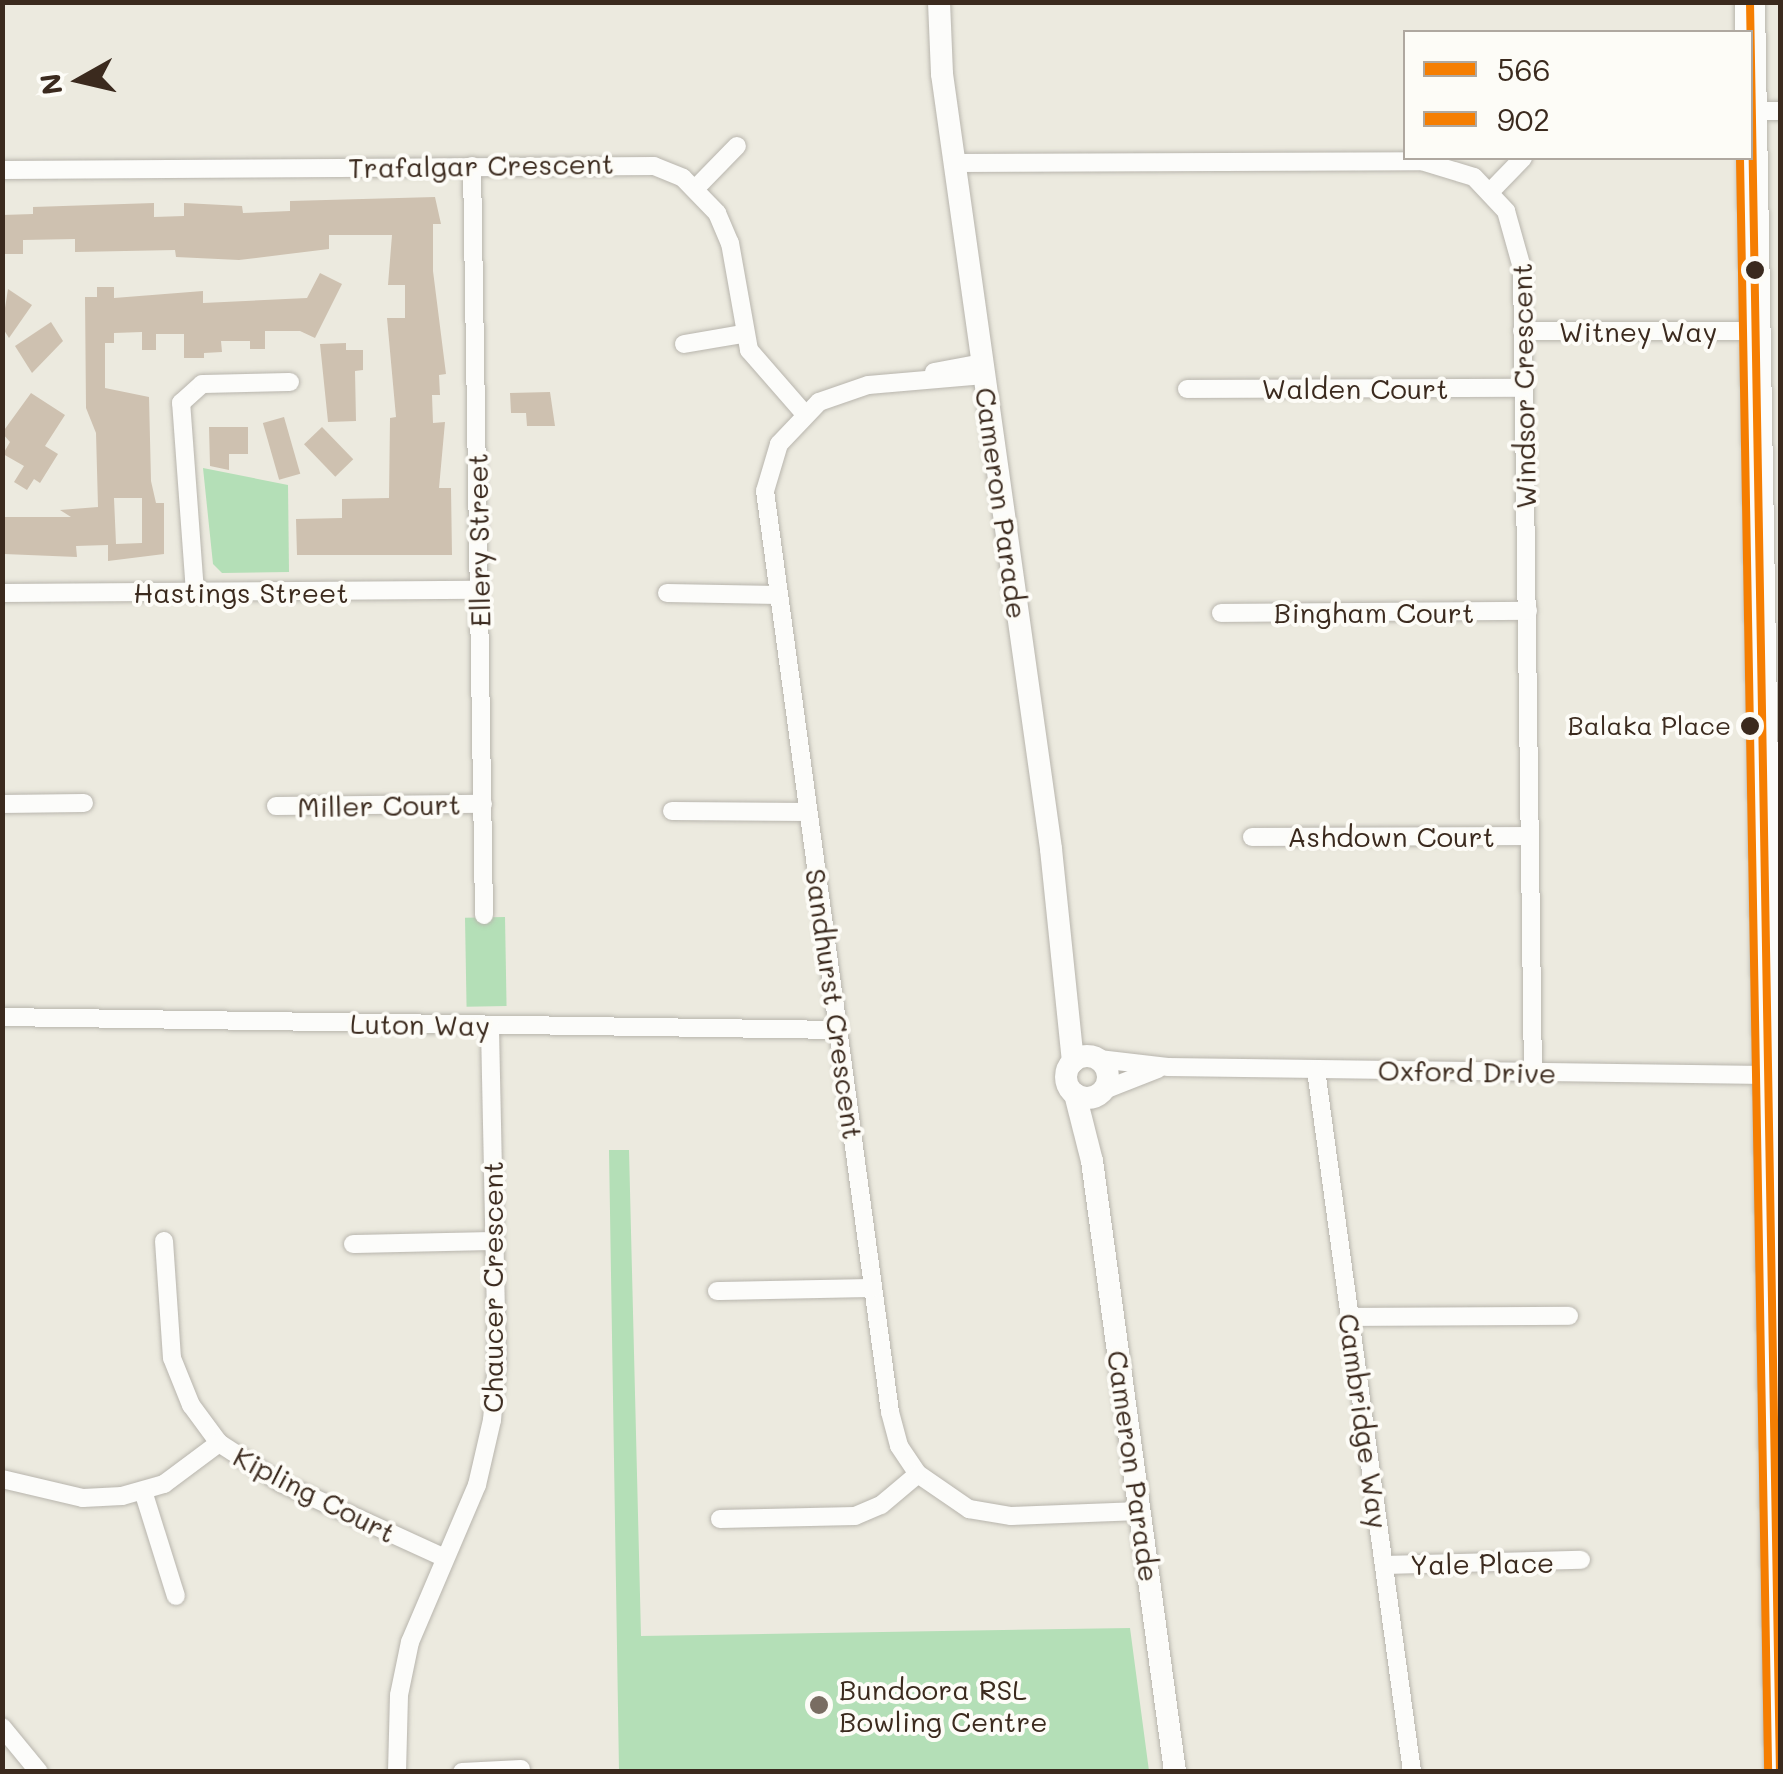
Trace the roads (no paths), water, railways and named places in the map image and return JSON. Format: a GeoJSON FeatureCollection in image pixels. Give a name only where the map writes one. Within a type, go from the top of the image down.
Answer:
{"type":"FeatureCollection","features":[{"type":"Feature","properties":{"kind":"main road"},"geometry":{"type":"LineString","coordinates":[[1750,2],[1751,30]]}},
{"type":"Feature","properties":{"kind":"main road"},"geometry":{"type":"LineString","coordinates":[[1752,160],[1772,939],[1766,1075],[1780,1770]]}},
{"type":"Feature","properties":{"kind":"street","name":"Cameron Parade"},"geometry":{"type":"LineString","coordinates":[[939,2],[955,163],[1070,1003],[1088,1059]]}},
{"type":"Feature","properties":{"kind":"street"},"geometry":{"type":"LineString","coordinates":[[1753,112],[1780,111]]}},
{"type":"Feature","properties":{"kind":"street"},"geometry":{"type":"LineString","coordinates":[[695,189],[737,146]]}},
{"type":"Feature","properties":{"kind":"street"},"geometry":{"type":"LineString","coordinates":[[955,163],[1421,161],[1458,169],[1491,192],[1522,160]]}},
{"type":"Feature","properties":{"kind":"street","name":"Trafalgar Crescent"},"geometry":{"type":"LineString","coordinates":[[2,170],[637,164],[669,171],[695,189],[725,228],[743,334],[756,361],[804,413]]}},
{"type":"Feature","properties":{"kind":"street","name":"Ellery Street"},"geometry":{"type":"LineString","coordinates":[[472,166],[484,915]]}},
{"type":"Feature","properties":{"kind":"street","name":"Windsor Crescent"},"geometry":{"type":"LineString","coordinates":[[1491,192],[1520,250],[1533,1072]]}},
{"type":"Feature","properties":{"kind":"street","name":"Witney Way"},"geometry":{"type":"LineString","coordinates":[[1522,330],[1754,330]]}},
{"type":"Feature","properties":{"kind":"street"},"geometry":{"type":"LineString","coordinates":[[684,344],[743,334]]}},
{"type":"Feature","properties":{"kind":"street","name":"Sandhurst Crescent"},"geometry":{"type":"LineString","coordinates":[[983,369],[848,390],[804,413],[780,444],[765,491],[873,1288],[893,1430],[918,1474],[953,1503],[989,1514],[1140,1511]]}},
{"type":"Feature","properties":{"kind":"street"},"geometry":{"type":"LineString","coordinates":[[195,592],[181,403],[202,384],[290,382]]}},
{"type":"Feature","properties":{"kind":"street","name":"Walden Court"},"geometry":{"type":"LineString","coordinates":[[1187,389],[1523,388]]}},
{"type":"Feature","properties":{"kind":"street","name":"Hastings Street"},"geometry":{"type":"LineString","coordinates":[[2,593],[479,590]]}},
{"type":"Feature","properties":{"kind":"street"},"geometry":{"type":"LineString","coordinates":[[668,593],[778,595]]}},
{"type":"Feature","properties":{"kind":"street","name":"Bingham Court"},"geometry":{"type":"LineString","coordinates":[[1221,613],[1528,612]]}},
{"type":"Feature","properties":{"kind":"street"},"geometry":{"type":"LineString","coordinates":[[2,804],[84,803]]}},
{"type":"Feature","properties":{"kind":"street","name":"Miller Court"},"geometry":{"type":"LineString","coordinates":[[276,806],[482,804]]}},
{"type":"Feature","properties":{"kind":"street"},"geometry":{"type":"LineString","coordinates":[[672,811],[808,812]]}},
{"type":"Feature","properties":{"kind":"street","name":"Ashdown Court"},"geometry":{"type":"LineString","coordinates":[[1252,836],[1530,836]]}},
{"type":"Feature","properties":{"kind":"street","name":"Luton Way"},"geometry":{"type":"LineString","coordinates":[[2,1018],[838,1030]]}},
{"type":"Feature","properties":{"kind":"street","name":"Chaucer Crescent"},"geometry":{"type":"LineString","coordinates":[[397,1772],[406,1656],[477,1486],[492,1420],[490,1025]]}},
{"type":"Feature","properties":{"kind":"street"},"geometry":{"type":"LineString","coordinates":[[1088,1059],[1107,1070],[1093,1092],[1066,1078],[1088,1059]]}},
{"type":"Feature","properties":{"kind":"street","name":"Oxford Drive"},"geometry":{"type":"LineString","coordinates":[[1088,1059],[1168,1067],[1766,1075]]}},
{"type":"Feature","properties":{"kind":"street","name":"Oxford Drive"},"geometry":{"type":"LineString","coordinates":[[1093,1092],[1168,1067]]}},
{"type":"Feature","properties":{"kind":"street","name":"Cambridge Way"},"geometry":{"type":"LineString","coordinates":[[1316,1070],[1412,1772]]}},
{"type":"Feature","properties":{"kind":"street","name":"Cameron Parade"},"geometry":{"type":"LineString","coordinates":[[1093,1092],[1092,1161],[1175,1772]]}},
{"type":"Feature","properties":{"kind":"street","name":"Kipling Court"},"geometry":{"type":"LineString","coordinates":[[164,1241],[172,1358],[191,1405],[219,1443],[281,1483],[445,1558]]}},
{"type":"Feature","properties":{"kind":"street"},"geometry":{"type":"LineString","coordinates":[[353,1244],[494,1241]]}},
{"type":"Feature","properties":{"kind":"street"},"geometry":{"type":"LineString","coordinates":[[717,1291],[873,1288]]}},
{"type":"Feature","properties":{"kind":"street"},"geometry":{"type":"LineString","coordinates":[[1350,1318],[1569,1316]]}},
{"type":"Feature","properties":{"kind":"street"},"geometry":{"type":"LineString","coordinates":[[2,1478],[83,1498],[143,1491],[184,1472],[219,1443]]}},
{"type":"Feature","properties":{"kind":"street"},"geometry":{"type":"LineString","coordinates":[[720,1519],[856,1516],[881,1505],[918,1474]]}},
{"type":"Feature","properties":{"kind":"street"},"geometry":{"type":"LineString","coordinates":[[143,1491],[176,1596]]}},
{"type":"Feature","properties":{"kind":"street","name":"Yale Place"},"geometry":{"type":"LineString","coordinates":[[1384,1565],[1580,1560]]}},
{"type":"Feature","properties":{"kind":"street"},"geometry":{"type":"LineString","coordinates":[[2,1727],[40,1772]]}},
{"type":"Feature","properties":{"kind":"street"},"geometry":{"type":"LineString","coordinates":[[462,1772],[521,1769]]}},
{"type":"Feature","properties":{"kind":"place","name":"Balaka Place"},"geometry":{"type":"Point","coordinates":[1750,726]}},
{"type":"Feature","properties":{"kind":"place","name":"Bundoora RSL Bowling Centre"},"geometry":{"type":"Point","coordinates":[819,1705]}}]}
